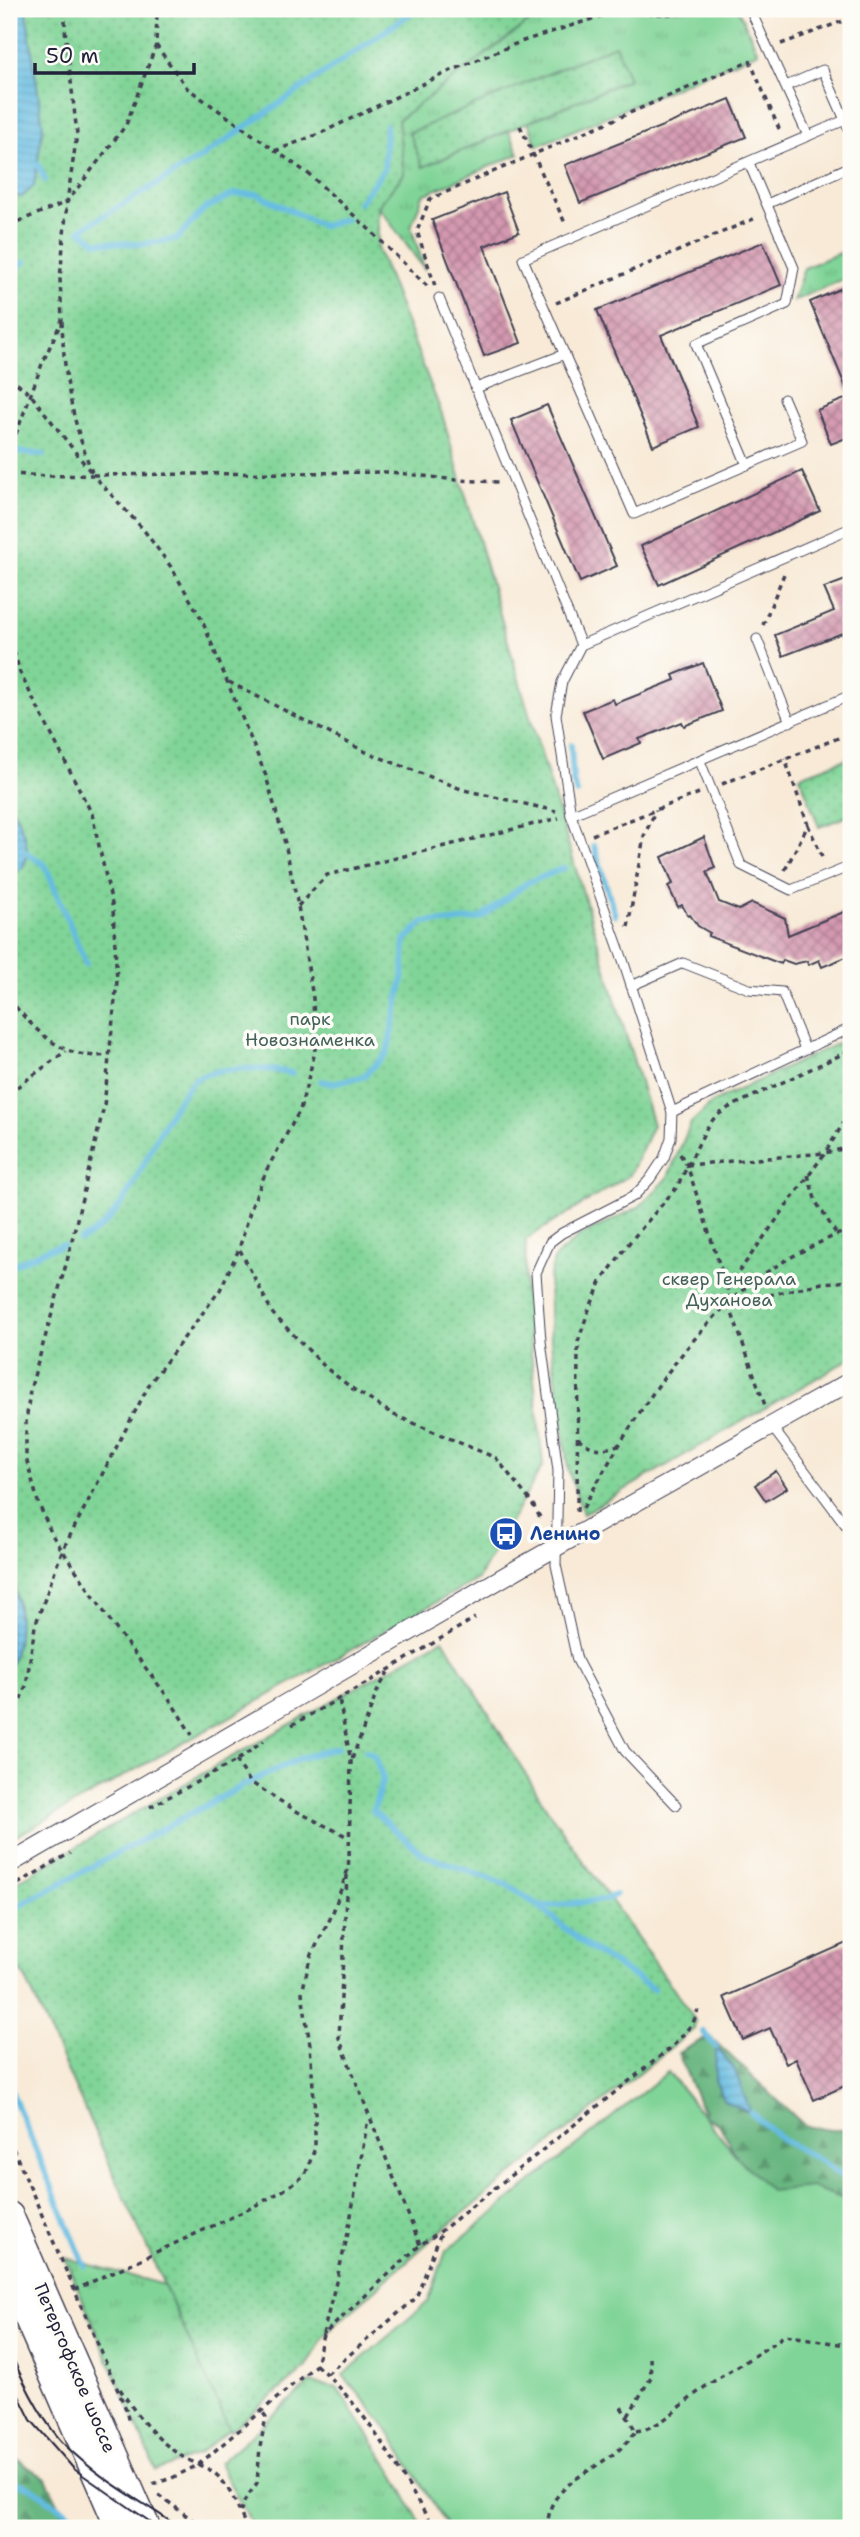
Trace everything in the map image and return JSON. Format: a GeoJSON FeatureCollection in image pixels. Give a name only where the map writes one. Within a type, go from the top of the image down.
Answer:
{"type":"FeatureCollection","features":[{"type":"Feature","properties":{"kind":"main road","name":"Петергофское шоссе"},"geometry":{"type":"LineString","coordinates":[[9,2216],[136,2525]]}},
{"type":"Feature","properties":{"kind":"main road","name":"Петергофское шоссе"},"geometry":{"type":"LineString","coordinates":[[9,2273],[108,2501],[136,2525]]}},
{"type":"Feature","properties":{"kind":"street"},"geometry":{"type":"LineString","coordinates":[[9,1864],[555,1548],[851,1381]]}},
{"type":"Feature","properties":{"kind":"lane"},"geometry":{"type":"LineString","coordinates":[[750,9],[808,136]]}},
{"type":"Feature","properties":{"kind":"lane"},"geometry":{"type":"LineString","coordinates":[[786,86],[823,70],[851,135]]}},
{"type":"Feature","properties":{"kind":"lane"},"geometry":{"type":"LineString","coordinates":[[784,399],[803,441],[634,514],[523,259],[845,120]]}},
{"type":"Feature","properties":{"kind":"lane"},"geometry":{"type":"LineString","coordinates":[[747,465],[696,344],[787,304],[794,268],[749,163]]}},
{"type":"Feature","properties":{"kind":"lane"},"geometry":{"type":"LineString","coordinates":[[768,208],[851,166]]}},
{"type":"Feature","properties":{"kind":"lane"},"geometry":{"type":"LineString","coordinates":[[439,298],[581,645]]}},
{"type":"Feature","properties":{"kind":"lane"},"geometry":{"type":"LineString","coordinates":[[476,388],[565,354]]}},
{"type":"Feature","properties":{"kind":"lane"},"geometry":{"type":"LineString","coordinates":[[676,1805],[625,1751],[577,1660],[556,1565],[558,1471],[541,1340],[536,1273],[550,1242],[562,1233],[634,1196],[650,1179],[664,1158],[671,1138],[672,1112],[623,960],[571,815],[556,715],[562,682],[581,645],[851,528]]}},
{"type":"Feature","properties":{"kind":"lane"},"geometry":{"type":"LineString","coordinates":[[757,639],[790,722]]}},
{"type":"Feature","properties":{"kind":"lane"},"geometry":{"type":"LineString","coordinates":[[571,815],[851,695]]}},
{"type":"Feature","properties":{"kind":"lane"},"geometry":{"type":"LineString","coordinates":[[700,761],[741,866],[791,890],[851,866]]}},
{"type":"Feature","properties":{"kind":"lane"},"geometry":{"type":"LineString","coordinates":[[631,986],[683,964],[750,989],[782,992],[805,1049]]}},
{"type":"Feature","properties":{"kind":"lane"},"geometry":{"type":"LineString","coordinates":[[672,1112],[851,1028]]}},
{"type":"Feature","properties":{"kind":"lane"},"geometry":{"type":"LineString","coordinates":[[772,1427],[851,1532]]}},
{"type":"Feature","properties":{"kind":"path"},"geometry":{"type":"LineString","coordinates":[[65,9],[77,134],[60,279],[64,364],[78,435],[93,475]]}},
{"type":"Feature","properties":{"kind":"path"},"geometry":{"type":"LineString","coordinates":[[9,225],[67,202],[126,125],[156,46],[158,9]]}},
{"type":"Feature","properties":{"kind":"path"},"geometry":{"type":"LineString","coordinates":[[275,151],[321,134],[448,72],[520,42],[611,13],[675,14],[687,9]]}},
{"type":"Feature","properties":{"kind":"path"},"geometry":{"type":"LineString","coordinates":[[769,48],[851,18]]}},
{"type":"Feature","properties":{"kind":"path"},"geometry":{"type":"LineString","coordinates":[[156,46],[187,88],[310,175],[439,298]]}},
{"type":"Feature","properties":{"kind":"path"},"geometry":{"type":"LineString","coordinates":[[439,298],[417,231],[430,199],[750,61],[786,145]]}},
{"type":"Feature","properties":{"kind":"path"},"geometry":{"type":"LineString","coordinates":[[520,126],[572,238]]}},
{"type":"Feature","properties":{"kind":"path"},"geometry":{"type":"LineString","coordinates":[[544,307],[768,208]]}},
{"type":"Feature","properties":{"kind":"path"},"geometry":{"type":"LineString","coordinates":[[9,453],[62,320]]}},
{"type":"Feature","properties":{"kind":"path"},"geometry":{"type":"LineString","coordinates":[[9,377],[31,395],[93,475],[136,521],[171,567],[201,618],[266,776],[285,844],[313,998],[315,1052],[300,1110],[267,1169],[239,1248],[219,1290],[150,1383],[62,1550],[35,1626],[26,1686],[9,1727]]}},
{"type":"Feature","properties":{"kind":"path"},"geometry":{"type":"LineString","coordinates":[[9,474],[390,472],[456,480],[514,482]]}},
{"type":"Feature","properties":{"kind":"path"},"geometry":{"type":"LineString","coordinates":[[757,639],[793,553]]}},
{"type":"Feature","properties":{"kind":"path"},"geometry":{"type":"LineString","coordinates":[[9,632],[11,650],[25,684],[92,814],[113,909],[117,981],[104,1106],[66,1261],[30,1390],[26,1458],[38,1502],[51,1535],[113,1625],[170,1700],[203,1753]]}},
{"type":"Feature","properties":{"kind":"path"},"geometry":{"type":"LineString","coordinates":[[228,682],[366,752],[464,790],[571,815]]}},
{"type":"Feature","properties":{"kind":"path"},"geometry":{"type":"LineString","coordinates":[[785,759],[808,825],[830,874]]}},
{"type":"Feature","properties":{"kind":"path"},"geometry":{"type":"LineString","coordinates":[[623,960],[644,836],[656,810]]}},
{"type":"Feature","properties":{"kind":"path"},"geometry":{"type":"LineString","coordinates":[[298,906],[327,876],[571,815]]}},
{"type":"Feature","properties":{"kind":"path"},"geometry":{"type":"LineString","coordinates":[[778,884],[808,825]]}},
{"type":"Feature","properties":{"kind":"path"},"geometry":{"type":"LineString","coordinates":[[9,999],[30,1023],[66,1051],[88,1057],[109,1054]]}},
{"type":"Feature","properties":{"kind":"path"},"geometry":{"type":"LineString","coordinates":[[851,1050],[715,1117],[677,1187],[629,1243],[601,1282],[578,1342],[577,1518],[621,1444],[684,1350],[753,1284],[797,1255],[851,1229]]}},
{"type":"Feature","properties":{"kind":"path"},"geometry":{"type":"LineString","coordinates":[[9,1093],[66,1051]]}},
{"type":"Feature","properties":{"kind":"path"},"geometry":{"type":"LineString","coordinates":[[727,1288],[825,1153],[851,1111]]}},
{"type":"Feature","properties":{"kind":"path"},"geometry":{"type":"LineString","coordinates":[[671,1138],[687,1165],[727,1288],[729,1305],[772,1427]]}},
{"type":"Feature","properties":{"kind":"path"},"geometry":{"type":"LineString","coordinates":[[687,1165],[825,1153],[851,1147]]}},
{"type":"Feature","properties":{"kind":"path"},"geometry":{"type":"LineString","coordinates":[[808,1175],[816,1202],[837,1235]]}},
{"type":"Feature","properties":{"kind":"path"},"geometry":{"type":"LineString","coordinates":[[239,1248],[273,1314],[326,1368],[394,1415],[496,1458],[532,1503],[555,1548]]}},
{"type":"Feature","properties":{"kind":"path"},"geometry":{"type":"LineString","coordinates":[[729,1305],[822,1283],[851,1281]]}},
{"type":"Feature","properties":{"kind":"path"},"geometry":{"type":"LineString","coordinates":[[578,1438],[594,1449],[608,1449],[621,1444]]}},
{"type":"Feature","properties":{"kind":"path"},"geometry":{"type":"LineString","coordinates":[[290,1726],[413,1656]]}},
{"type":"Feature","properties":{"kind":"path"},"geometry":{"type":"LineString","coordinates":[[351,1761],[377,1692],[389,1670]]}},
{"type":"Feature","properties":{"kind":"path"},"geometry":{"type":"LineString","coordinates":[[339,1699],[351,1761],[339,2038],[420,2245]]}},
{"type":"Feature","properties":{"kind":"path"},"geometry":{"type":"LineString","coordinates":[[139,1813],[236,1760],[266,1739]]}},
{"type":"Feature","properties":{"kind":"path"},"geometry":{"type":"LineString","coordinates":[[223,1741],[250,1782],[298,1812],[348,1837]]}},
{"type":"Feature","properties":{"kind":"path"},"geometry":{"type":"LineString","coordinates":[[9,1889],[80,1848]]}},
{"type":"Feature","properties":{"kind":"path"},"geometry":{"type":"LineString","coordinates":[[74,2290],[245,2211],[284,2190],[304,2175],[315,2148],[316,2113],[302,1993],[310,1958],[331,1915],[348,1869]]}},
{"type":"Feature","properties":{"kind":"path"},"geometry":{"type":"LineString","coordinates":[[323,2334],[420,2245],[673,2046],[693,2023],[698,2010]]}},
{"type":"Feature","properties":{"kind":"path"},"geometry":{"type":"LineString","coordinates":[[172,2479],[198,2465],[316,2365],[347,2238],[369,2117]]}},
{"type":"Feature","properties":{"kind":"path"},"geometry":{"type":"LineString","coordinates":[[9,2139],[126,2409],[131,2431]]}},
{"type":"Feature","properties":{"kind":"path"},"geometry":{"type":"LineString","coordinates":[[327,2374],[416,2298],[441,2231]]}},
{"type":"Feature","properties":{"kind":"path"},"geometry":{"type":"LineString","coordinates":[[546,2528],[552,2505],[580,2475],[614,2456],[636,2431],[661,2423],[709,2384],[785,2335],[851,2346]]}},
{"type":"Feature","properties":{"kind":"path"},"geometry":{"type":"LineString","coordinates":[[628,2417],[651,2377],[650,2358]]}},
{"type":"Feature","properties":{"kind":"path"},"geometry":{"type":"LineString","coordinates":[[316,2365],[344,2392],[373,2430],[434,2528]]}},
{"type":"Feature","properties":{"kind":"path"},"geometry":{"type":"LineString","coordinates":[[113,2378],[145,2425],[161,2441],[214,2472],[225,2485],[247,2528]]}},
{"type":"Feature","properties":{"kind":"path"},"geometry":{"type":"LineString","coordinates":[[621,2407],[636,2431]]}},
{"type":"Feature","properties":{"kind":"path"},"geometry":{"type":"LineString","coordinates":[[240,2513],[257,2483],[266,2417],[261,2410]]}},
{"type":"Feature","properties":{"kind":"path"},"geometry":{"type":"LineString","coordinates":[[146,2486],[203,2528]]}},
{"type":"Feature","properties":{"kind":"green space","name":"парк Новознаменка"},"geometry":{"type":"Polygon","coordinates":[[[9,9],[546,9],[398,120],[404,174],[378,206],[378,250],[442,414],[653,1125],[630,1175],[526,1239],[525,1294],[543,1465],[478,1579],[9,1840],[9,9]]]}},
{"type":"Feature","properties":{"kind":"green space"},"geometry":{"type":"Polygon","coordinates":[[[546,9],[738,9],[758,52],[537,146],[528,122],[629,79],[409,132],[423,167],[509,131],[519,154],[423,195],[411,227],[425,270],[378,206],[404,174],[398,120],[546,9]]]}},
{"type":"Feature","properties":{"kind":"green space"},"geometry":{"type":"Polygon","coordinates":[[[615,45],[629,79],[423,167],[409,133],[615,45]]]}},
{"type":"Feature","properties":{"kind":"green space"},"geometry":{"type":"Polygon","coordinates":[[[851,248],[851,276],[793,301],[804,268],[851,248]]]}},
{"type":"Feature","properties":{"kind":"green space"},"geometry":{"type":"Polygon","coordinates":[[[851,757],[851,815],[819,827],[800,776],[851,757]]]}},
{"type":"Feature","properties":{"kind":"green space","name":"сквер Генерала Духанова"},"geometry":{"type":"Polygon","coordinates":[[[851,1037],[851,1358],[583,1514],[568,1469],[551,1342],[549,1278],[555,1257],[580,1236],[639,1207],[667,1179],[691,1123],[713,1102],[851,1037]]]}},
{"type":"Feature","properties":{"kind":"green space"},"geometry":{"type":"Polygon","coordinates":[[[443,1639],[547,1809],[691,2014],[695,2021],[694,2029],[441,2231],[337,2323],[323,2338],[307,2367],[230,2431],[25,1977],[9,1960],[9,1886],[219,1764],[443,1639]]]}},
{"type":"Feature","properties":{"kind":"green space"},"geometry":{"type":"Polygon","coordinates":[[[709,2036],[805,2126],[851,2130],[851,2309],[737,2157],[719,2124],[705,2117],[678,2053],[709,2036]]]}},
{"type":"Feature","properties":{"kind":"green space"},"geometry":{"type":"Polygon","coordinates":[[[668,2072],[737,2157],[771,2191],[811,2187],[846,2200],[851,2205],[851,2528],[448,2528],[384,2424],[343,2375],[428,2302],[446,2251],[668,2072]]]}},
{"type":"Feature","properties":{"kind":"green space"},"geometry":{"type":"Polygon","coordinates":[[[65,2258],[323,2328],[309,2363],[199,2454],[156,2471],[65,2258]]]}},
{"type":"Feature","properties":{"kind":"green space"},"geometry":{"type":"Polygon","coordinates":[[[310,2383],[337,2388],[391,2469],[423,2528],[254,2528],[219,2463],[310,2383]]]}},
{"type":"Feature","properties":{"kind":"green space"},"geometry":{"type":"Polygon","coordinates":[[[9,2449],[15,2458],[46,2479],[71,2528],[9,2528],[9,2449]]]}},
{"type":"Feature","properties":{"kind":"water"},"geometry":{"type":"Polygon","coordinates":[[[9,9],[26,9],[43,127],[34,186],[22,197],[9,195],[9,9]]]}},
{"type":"Feature","properties":{"kind":"water"},"geometry":{"type":"Polygon","coordinates":[[[9,802],[23,833],[27,851],[23,866],[9,876],[9,802]]]}},
{"type":"Feature","properties":{"kind":"water"},"geometry":{"type":"Polygon","coordinates":[[[9,1567],[19,1618],[17,1643],[9,1668],[9,1567]]]}},
{"type":"Feature","properties":{"kind":"water"},"geometry":{"type":"Polygon","coordinates":[[[716,2047],[734,2068],[751,2113],[725,2101],[715,2080],[716,2047]]]}},
{"type":"Feature","properties":{"kind":"building"},"geometry":{"type":"Polygon","coordinates":[[[730,99],[746,137],[580,203],[565,165],[730,99]]]}},
{"type":"Feature","properties":{"kind":"building"},"geometry":{"type":"Polygon","coordinates":[[[504,192],[519,232],[484,246],[521,343],[484,356],[432,220],[504,192]]]}},
{"type":"Feature","properties":{"kind":"building"},"geometry":{"type":"Polygon","coordinates":[[[763,242],[781,285],[661,335],[699,427],[653,446],[597,310],[763,242]]]}},
{"type":"Feature","properties":{"kind":"building"},"geometry":{"type":"Polygon","coordinates":[[[851,284],[851,436],[831,444],[817,410],[850,397],[810,302],[851,284]]]}},
{"type":"Feature","properties":{"kind":"building"},"geometry":{"type":"Polygon","coordinates":[[[547,405],[617,566],[580,582],[511,420],[547,405]]]}},
{"type":"Feature","properties":{"kind":"building"},"geometry":{"type":"Polygon","coordinates":[[[802,471],[820,511],[659,585],[641,546],[802,471]]]}},
{"type":"Feature","properties":{"kind":"building"},"geometry":{"type":"Polygon","coordinates":[[[851,578],[851,653],[842,633],[783,656],[775,635],[834,611],[824,588],[851,578]]]}},
{"type":"Feature","properties":{"kind":"building"},"geometry":{"type":"Polygon","coordinates":[[[703,663],[722,711],[684,726],[682,722],[639,739],[641,743],[603,759],[583,711],[613,699],[615,704],[675,680],[673,675],[703,663]]]}},
{"type":"Feature","properties":{"kind":"building"},"geometry":{"type":"Polygon","coordinates":[[[704,837],[715,868],[707,872],[719,902],[739,910],[752,903],[785,918],[788,935],[851,909],[851,955],[822,967],[819,960],[808,965],[807,961],[794,964],[783,960],[781,964],[708,936],[710,933],[688,916],[682,905],[678,907],[668,886],[673,884],[662,857],[704,837]]]}},
{"type":"Feature","properties":{"kind":"building"},"geometry":{"type":"Polygon","coordinates":[[[776,1471],[787,1488],[766,1501],[755,1485],[776,1471]]]}},
{"type":"Feature","properties":{"kind":"building"},"geometry":{"type":"Polygon","coordinates":[[[851,1941],[851,2083],[814,2100],[796,2059],[786,2064],[770,2028],[743,2040],[724,1997],[851,1941]]]}},
{"type":"Feature","properties":{"kind":"waterway"},"geometry":{"type":"LineString","coordinates":[[346,219],[322,226],[257,194],[234,194],[204,209],[177,239],[143,244],[96,242],[80,230],[202,157],[417,9]]}},
{"type":"Feature","properties":{"kind":"waterway"},"geometry":{"type":"LineString","coordinates":[[359,203],[384,169],[386,126]]}},
{"type":"Feature","properties":{"kind":"waterway"},"geometry":{"type":"LineString","coordinates":[[38,164],[45,180]]}},
{"type":"Feature","properties":{"kind":"waterway"},"geometry":{"type":"LineString","coordinates":[[9,271],[25,262]]}},
{"type":"Feature","properties":{"kind":"waterway"},"geometry":{"type":"LineString","coordinates":[[18,452],[44,455]]}},
{"type":"Feature","properties":{"kind":"waterway"},"geometry":{"type":"LineString","coordinates":[[571,745],[573,782],[577,793]]}},
{"type":"Feature","properties":{"kind":"waterway"},"geometry":{"type":"LineString","coordinates":[[594,846],[615,915]]}},
{"type":"Feature","properties":{"kind":"waterway"},"geometry":{"type":"LineString","coordinates":[[27,853],[45,865],[86,964]]}},
{"type":"Feature","properties":{"kind":"waterway"},"geometry":{"type":"LineString","coordinates":[[321,1081],[331,1083],[363,1077],[387,1053],[403,979],[405,940],[424,922],[481,918],[527,883],[564,868]]}},
{"type":"Feature","properties":{"kind":"waterway"},"geometry":{"type":"LineString","coordinates":[[80,1240],[98,1229],[113,1215],[126,1197],[168,1116],[194,1079],[232,1069],[292,1073]]}},
{"type":"Feature","properties":{"kind":"waterway"},"geometry":{"type":"LineString","coordinates":[[9,1267],[63,1245]]}},
{"type":"Feature","properties":{"kind":"waterway"},"geometry":{"type":"LineString","coordinates":[[9,1911],[250,1782],[301,1758],[338,1747]]}},
{"type":"Feature","properties":{"kind":"waterway"},"geometry":{"type":"LineString","coordinates":[[366,1751],[375,1756],[383,1779],[373,1811],[424,1855],[508,1885],[540,1907],[604,1900],[615,1895]]}},
{"type":"Feature","properties":{"kind":"waterway"},"geometry":{"type":"LineString","coordinates":[[540,1907],[585,1945],[653,1989]]}},
{"type":"Feature","properties":{"kind":"waterway"},"geometry":{"type":"LineString","coordinates":[[703,2032],[716,2047]]}},
{"type":"Feature","properties":{"kind":"waterway"},"geometry":{"type":"LineString","coordinates":[[9,2086],[85,2266]]}},
{"type":"Feature","properties":{"kind":"waterway"},"geometry":{"type":"LineString","coordinates":[[751,2113],[783,2140],[824,2163],[851,2184]]}},
{"type":"Feature","properties":{"kind":"waterway"},"geometry":{"type":"LineString","coordinates":[[9,2481],[30,2487],[81,2522]]}},
{"type":"Feature","properties":{"kind":"tram line"},"geometry":{"type":"LineString","coordinates":[[9,2349],[41,2413],[66,2446],[107,2480],[180,2528]]}},
{"type":"Feature","properties":{"kind":"tram line"},"geometry":{"type":"LineString","coordinates":[[9,2376],[31,2420],[74,2469],[159,2528]]}},
{"type":"Feature","properties":{"kind":"place","name":"Ленино"},"geometry":{"type":"Point","coordinates":[506,1534]}}]}
